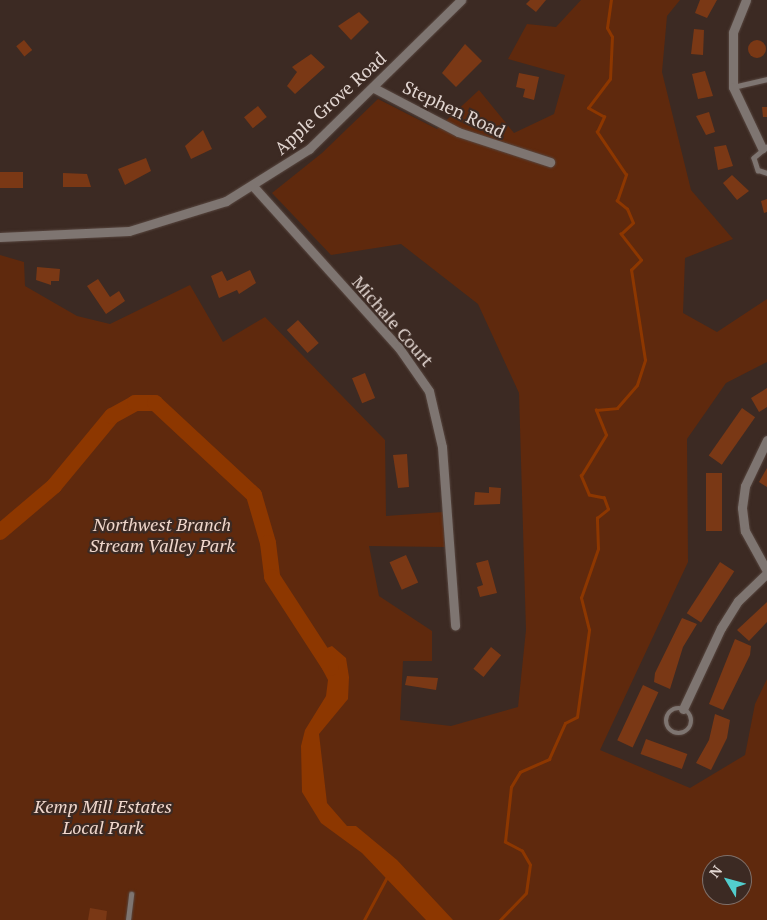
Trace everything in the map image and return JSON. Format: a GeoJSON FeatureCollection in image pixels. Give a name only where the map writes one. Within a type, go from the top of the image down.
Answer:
{"type":"FeatureCollection","features":[{"type":"Feature","properties":{"kind":"street","name":"Apple Grove Road"},"geometry":{"type":"LineString","coordinates":[[0,237],[129,231],[200,213],[253,186],[309,149],[374,88],[461,0]]}},
{"type":"Feature","properties":{"kind":"street"},"geometry":{"type":"LineString","coordinates":[[746,0],[733,33],[733,87],[765,147]]}},
{"type":"Feature","properties":{"kind":"street","name":"Stephen Road"},"geometry":{"type":"LineString","coordinates":[[374,88],[458,132],[550,162]]}},
{"type":"Feature","properties":{"kind":"street","name":"Michale Court"},"geometry":{"type":"LineString","coordinates":[[253,186],[399,348],[429,391],[442,447],[454,626]]}},
{"type":"Feature","properties":{"kind":"street"},"geometry":{"type":"LineString","coordinates":[[683,709],[721,628],[738,600],[767,572],[745,531],[742,508],[748,477],[767,440]]}},
{"type":"Feature","properties":{"kind":"lane"},"geometry":{"type":"LineString","coordinates":[[733,87],[767,80]]}},
{"type":"Feature","properties":{"kind":"lane"},"geometry":{"type":"LineString","coordinates":[[765,147],[754,162],[767,173]]}},
{"type":"Feature","properties":{"kind":"lane"},"geometry":{"type":"LineString","coordinates":[[683,709],[692,718],[689,729],[683,734],[673,733],[666,718],[671,711],[683,709]]}},
{"type":"Feature","properties":{"kind":"lane"},"geometry":{"type":"LineString","coordinates":[[128,920],[131,894]]}},
{"type":"Feature","properties":{"kind":"green space","name":"Northwest Branch Stream Valley Park"},"geometry":{"type":"Polygon","coordinates":[[[581,0],[680,0],[667,16],[662,72],[691,190],[733,239],[685,258],[683,313],[717,332],[767,299],[767,362],[726,383],[687,439],[688,562],[600,750],[690,788],[745,755],[755,704],[767,679],[767,920],[0,920],[0,255],[24,262],[25,286],[77,316],[110,324],[190,285],[223,342],[265,317],[385,440],[386,516],[443,512],[445,547],[369,546],[379,596],[432,631],[432,661],[403,661],[400,720],[451,726],[518,707],[526,630],[519,393],[478,304],[401,244],[331,255],[272,193],[322,153],[378,99],[437,129],[479,90],[514,133],[554,114],[565,75],[508,59],[527,24],[556,27],[581,0]]]}},
{"type":"Feature","properties":{"kind":"shaded area"},"geometry":{"type":"Polygon","coordinates":[[[332,646],[346,658],[349,677],[348,699],[319,734],[327,803],[347,826],[356,826],[397,860],[453,920],[426,920],[362,853],[321,823],[302,792],[301,746],[305,730],[326,696],[328,680],[314,653],[332,646]]]}},
{"type":"Feature","properties":{"kind":"building"},"geometry":{"type":"Polygon","coordinates":[[[530,0],[546,0],[536,12],[526,4],[530,0]]]}},
{"type":"Feature","properties":{"kind":"building"},"geometry":{"type":"Polygon","coordinates":[[[700,0],[717,0],[707,18],[695,13],[700,0]]]}},
{"type":"Feature","properties":{"kind":"building"},"geometry":{"type":"Polygon","coordinates":[[[359,12],[369,22],[351,40],[338,26],[359,12]]]}},
{"type":"Feature","properties":{"kind":"building"},"geometry":{"type":"Polygon","coordinates":[[[694,29],[704,30],[703,55],[691,54],[694,29]]]}},
{"type":"Feature","properties":{"kind":"building"},"geometry":{"type":"Polygon","coordinates":[[[24,40],[32,50],[24,56],[16,46],[24,40]]]}},
{"type":"Feature","properties":{"kind":"building"},"geometry":{"type":"Polygon","coordinates":[[[757,40],[763,43],[766,49],[763,55],[757,58],[751,55],[748,49],[751,43],[757,40]]]}},
{"type":"Feature","properties":{"kind":"building"},"geometry":{"type":"Polygon","coordinates":[[[465,44],[482,61],[456,87],[442,73],[465,44]]]}},
{"type":"Feature","properties":{"kind":"building"},"geometry":{"type":"Polygon","coordinates":[[[311,54],[325,67],[295,94],[287,86],[297,72],[292,67],[311,54]]]}},
{"type":"Feature","properties":{"kind":"building"},"geometry":{"type":"Polygon","coordinates":[[[705,71],[713,96],[698,99],[692,74],[705,71]]]}},
{"type":"Feature","properties":{"kind":"building"},"geometry":{"type":"Polygon","coordinates":[[[519,73],[539,77],[534,100],[523,97],[525,89],[516,87],[519,73]]]}},
{"type":"Feature","properties":{"kind":"building"},"geometry":{"type":"Polygon","coordinates":[[[258,106],[267,117],[253,128],[244,117],[258,106]]]}},
{"type":"Feature","properties":{"kind":"building"},"geometry":{"type":"Polygon","coordinates":[[[762,107],[767,107],[767,117],[763,117],[762,107]]]}},
{"type":"Feature","properties":{"kind":"building"},"geometry":{"type":"Polygon","coordinates":[[[709,112],[715,132],[706,135],[696,116],[709,112]]]}},
{"type":"Feature","properties":{"kind":"building"},"geometry":{"type":"Polygon","coordinates":[[[203,130],[212,149],[191,159],[185,146],[203,130]]]}},
{"type":"Feature","properties":{"kind":"building"},"geometry":{"type":"Polygon","coordinates":[[[726,145],[733,166],[718,170],[714,147],[726,145]]]}},
{"type":"Feature","properties":{"kind":"building"},"geometry":{"type":"Polygon","coordinates":[[[146,158],[151,171],[125,185],[118,169],[146,158]]]}},
{"type":"Feature","properties":{"kind":"building"},"geometry":{"type":"Polygon","coordinates":[[[0,172],[23,172],[23,188],[0,188],[0,172]]]}},
{"type":"Feature","properties":{"kind":"building"},"geometry":{"type":"Polygon","coordinates":[[[63,173],[87,174],[91,187],[63,187],[63,173]]]}},
{"type":"Feature","properties":{"kind":"building"},"geometry":{"type":"Polygon","coordinates":[[[732,175],[749,191],[737,200],[723,183],[732,175]]]}},
{"type":"Feature","properties":{"kind":"building"},"geometry":{"type":"Polygon","coordinates":[[[767,199],[767,212],[764,213],[761,201],[767,199]]]}},
{"type":"Feature","properties":{"kind":"building"},"geometry":{"type":"Polygon","coordinates":[[[37,267],[60,269],[59,281],[51,281],[51,285],[36,280],[37,267]]]}},
{"type":"Feature","properties":{"kind":"building"},"geometry":{"type":"Polygon","coordinates":[[[250,270],[256,283],[239,294],[237,290],[219,298],[211,276],[222,271],[227,281],[250,270]]]}},
{"type":"Feature","properties":{"kind":"building"},"geometry":{"type":"Polygon","coordinates":[[[98,279],[110,297],[119,291],[125,301],[106,314],[87,286],[98,279]]]}},
{"type":"Feature","properties":{"kind":"building"},"geometry":{"type":"Polygon","coordinates":[[[298,320],[319,343],[308,353],[287,330],[298,320]]]}},
{"type":"Feature","properties":{"kind":"building"},"geometry":{"type":"Polygon","coordinates":[[[365,373],[375,398],[362,403],[352,378],[365,373]]]}},
{"type":"Feature","properties":{"kind":"building"},"geometry":{"type":"Polygon","coordinates":[[[767,388],[767,407],[759,412],[751,398],[767,388]]]}},
{"type":"Feature","properties":{"kind":"building"},"geometry":{"type":"Polygon","coordinates":[[[742,408],[755,417],[722,465],[709,456],[742,408]]]}},
{"type":"Feature","properties":{"kind":"building"},"geometry":{"type":"Polygon","coordinates":[[[407,454],[409,487],[398,488],[393,455],[407,454]]]}},
{"type":"Feature","properties":{"kind":"building"},"geometry":{"type":"Polygon","coordinates":[[[767,468],[767,487],[759,482],[767,468]]]}},
{"type":"Feature","properties":{"kind":"building"},"geometry":{"type":"Polygon","coordinates":[[[706,473],[722,473],[722,531],[706,531],[706,473]]]}},
{"type":"Feature","properties":{"kind":"building"},"geometry":{"type":"Polygon","coordinates":[[[489,487],[501,488],[500,504],[474,505],[475,492],[489,493],[489,487]]]}},
{"type":"Feature","properties":{"kind":"building"},"geometry":{"type":"Polygon","coordinates":[[[406,555],[418,582],[402,590],[390,562],[406,555]]]}},
{"type":"Feature","properties":{"kind":"building"},"geometry":{"type":"Polygon","coordinates":[[[488,560],[497,593],[480,597],[477,587],[483,585],[476,563],[488,560]]]}},
{"type":"Feature","properties":{"kind":"building"},"geometry":{"type":"Polygon","coordinates":[[[720,562],[734,571],[701,622],[687,613],[720,562]]]}},
{"type":"Feature","properties":{"kind":"building"},"geometry":{"type":"Polygon","coordinates":[[[767,602],[767,622],[749,641],[737,630],[767,602]]]}},
{"type":"Feature","properties":{"kind":"building"},"geometry":{"type":"Polygon","coordinates":[[[682,618],[697,624],[683,647],[670,689],[654,682],[655,673],[682,618]]]}},
{"type":"Feature","properties":{"kind":"building"},"geometry":{"type":"Polygon","coordinates":[[[735,639],[751,646],[750,655],[723,710],[709,704],[735,639]]]}},
{"type":"Feature","properties":{"kind":"building"},"geometry":{"type":"Polygon","coordinates":[[[491,647],[501,655],[483,677],[473,669],[491,647]]]}},
{"type":"Feature","properties":{"kind":"building"},"geometry":{"type":"Polygon","coordinates":[[[407,676],[438,678],[436,690],[405,685],[407,676]]]}},
{"type":"Feature","properties":{"kind":"building"},"geometry":{"type":"Polygon","coordinates":[[[643,685],[658,692],[633,747],[617,740],[643,685]]]}},
{"type":"Feature","properties":{"kind":"building"},"geometry":{"type":"Polygon","coordinates":[[[715,714],[730,720],[727,738],[711,770],[696,763],[709,740],[715,714]]]}},
{"type":"Feature","properties":{"kind":"building"},"geometry":{"type":"Polygon","coordinates":[[[646,739],[687,754],[682,769],[641,754],[646,739]]]}},
{"type":"Feature","properties":{"kind":"building"},"geometry":{"type":"Polygon","coordinates":[[[90,908],[107,911],[106,920],[88,920],[90,908]]]}},
{"type":"Feature","properties":{"kind":"waterway"},"geometry":{"type":"LineString","coordinates":[[500,920],[526,893],[530,865],[522,851],[505,842],[511,787],[520,772],[549,759],[565,723],[577,717],[589,630],[581,598],[598,549],[597,518],[608,509],[604,498],[589,495],[581,476],[606,435],[596,410],[617,408],[637,385],[645,360],[631,270],[641,260],[621,234],[633,223],[627,209],[617,201],[626,175],[597,132],[604,117],[588,108],[610,79],[612,37],[607,28],[611,0]]}},
{"type":"Feature","properties":{"kind":"waterway"},"geometry":{"type":"LineString","coordinates":[[0,532],[54,486],[112,416],[135,403],[155,403],[254,495],[268,543],[272,577],[331,668]]}},
{"type":"Feature","properties":{"kind":"waterway"},"geometry":{"type":"LineString","coordinates":[[364,920],[387,877]]}},
{"type":"Feature","properties":{"kind":"park label","name":"Kemp Mill Estates Local Park"},"geometry":{"type":"Point","coordinates":[103,818]}}]}
